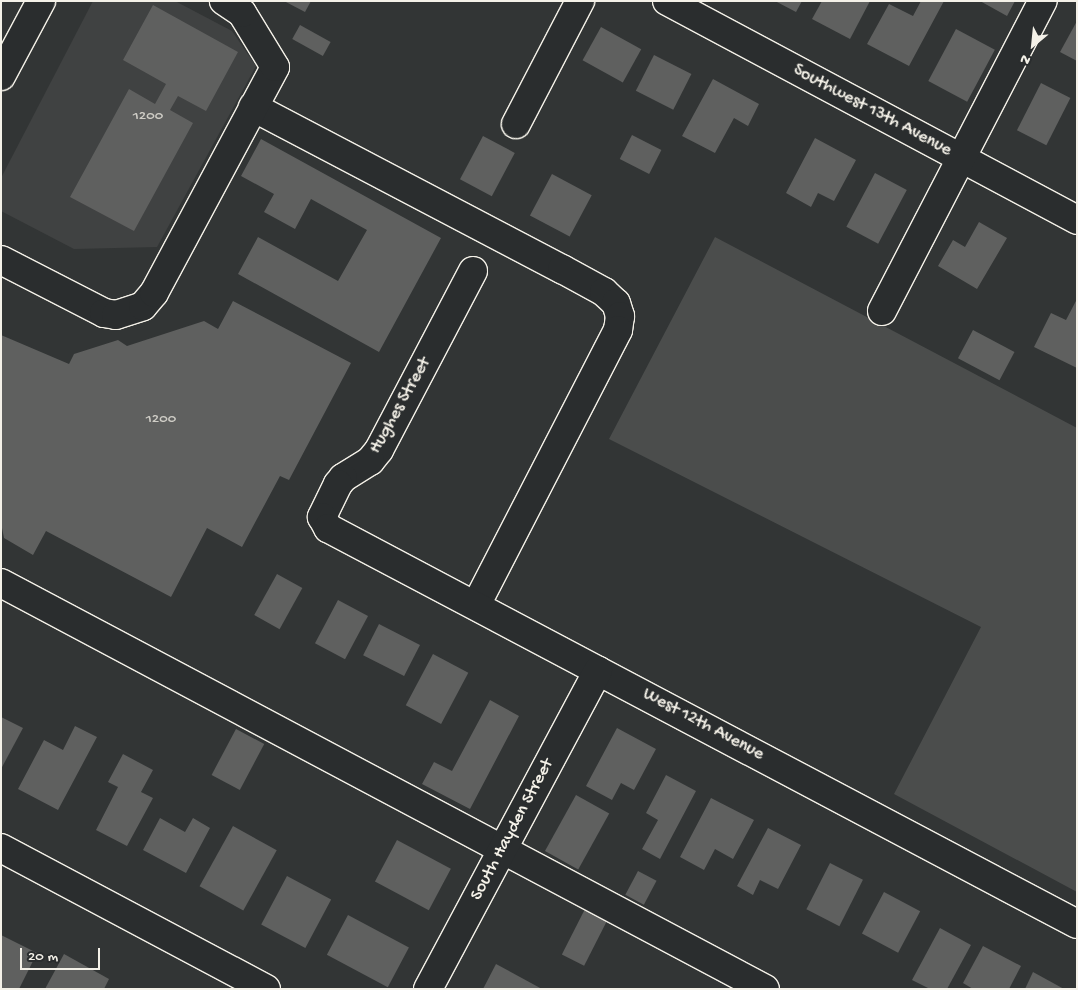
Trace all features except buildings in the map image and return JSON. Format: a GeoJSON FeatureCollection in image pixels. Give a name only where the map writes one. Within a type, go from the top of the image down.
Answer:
{"type":"FeatureCollection","features":[{"type":"Feature","properties":{"kind":"street"},"geometry":{"type":"LineString","coordinates":[[1,76],[41,1]]}},
{"type":"Feature","properties":{"kind":"street"},"geometry":{"type":"LineString","coordinates":[[1,260],[104,313],[116,315],[143,306],[154,293],[275,66],[242,13],[224,1]]}},
{"type":"Feature","properties":{"kind":"street"},"geometry":{"type":"LineString","coordinates":[[516,124],[580,1]]}},
{"type":"Feature","properties":{"kind":"street","name":"Southwest 13th Avenue"},"geometry":{"type":"LineString","coordinates":[[668,1],[1077,220]]}},
{"type":"Feature","properties":{"kind":"street"},"geometry":{"type":"LineString","coordinates":[[882,311],[1044,1]]}},
{"type":"Feature","properties":{"kind":"street"},"geometry":{"type":"LineString","coordinates":[[253,107],[562,269],[604,292],[616,303],[620,316],[618,330],[476,605]]}},
{"type":"Feature","properties":{"kind":"street","name":"Hughes Street"},"geometry":{"type":"LineString","coordinates":[[328,528],[322,517],[338,484],[343,478],[370,461],[380,450],[473,271]]}},
{"type":"Feature","properties":{"kind":"street","name":"West 12th Avenue"},"geometry":{"type":"LineString","coordinates":[[328,528],[1077,924]]}},
{"type":"Feature","properties":{"kind":"street"},"geometry":{"type":"LineString","coordinates":[[1,583],[765,989]]}},
{"type":"Feature","properties":{"kind":"street","name":"South Hayden Street"},"geometry":{"type":"LineString","coordinates":[[428,989],[598,670]]}},
{"type":"Feature","properties":{"kind":"street"},"geometry":{"type":"LineString","coordinates":[[1,848],[266,989]]}},
{"type":"Feature","properties":{"kind":"shaded area"},"geometry":{"type":"Polygon","coordinates":[[[93,1],[175,1],[232,31],[256,66],[157,247],[74,249],[1,211],[1,178],[93,1]]]}},
{"type":"Feature","properties":{"kind":"shaded area"},"geometry":{"type":"Polygon","coordinates":[[[715,237],[1077,428],[1077,892],[894,794],[981,627],[609,439],[715,237]]]}}]}
